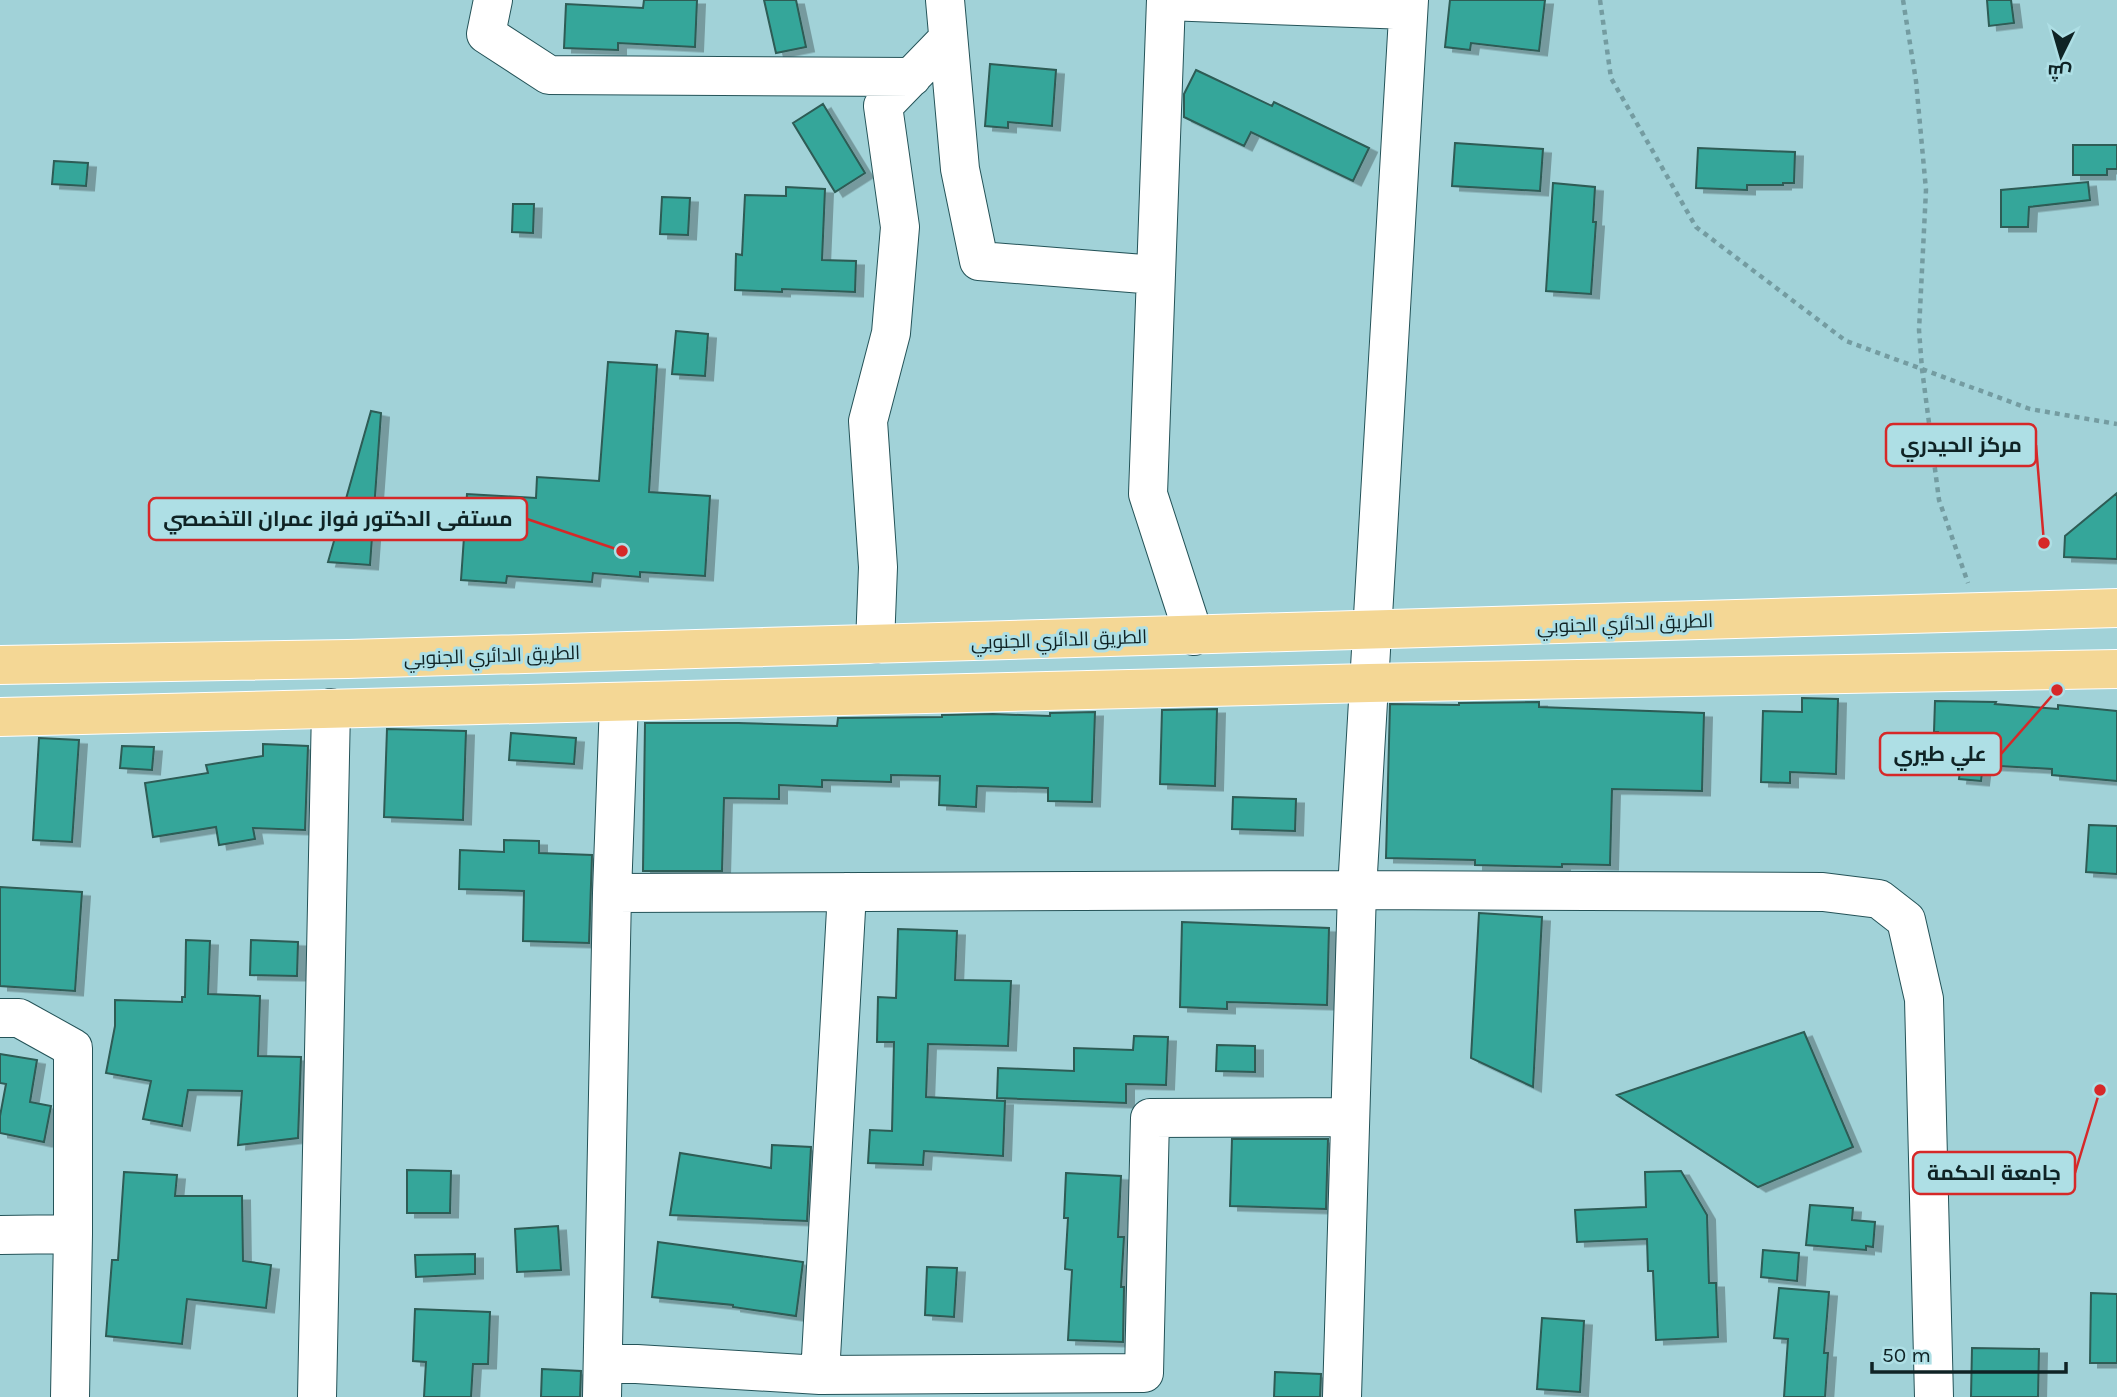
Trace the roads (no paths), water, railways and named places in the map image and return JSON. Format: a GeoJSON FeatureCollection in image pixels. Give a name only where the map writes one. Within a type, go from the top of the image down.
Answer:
{"type":"FeatureCollection","features":[{"type":"Feature","properties":{"kind":"main road","name":"الطريق الدائري الجنوبي"},"geometry":{"type":"LineString","coordinates":[[0,665],[334,659],[1194,636],[2117,608]]}},
{"type":"Feature","properties":{"kind":"main road"},"geometry":{"type":"LineString","coordinates":[[0,717],[1368,683],[2117,669]]}},
{"type":"Feature","properties":{"kind":"street"},"geometry":{"type":"LineString","coordinates":[[494,0],[486,34],[549,75],[912,77]]}},
{"type":"Feature","properties":{"kind":"street"},"geometry":{"type":"LineString","coordinates":[[945,0],[960,169],[979,261],[1156,275]]}},
{"type":"Feature","properties":{"kind":"street"},"geometry":{"type":"LineString","coordinates":[[1194,636],[1148,495],[1166,1],[1408,5],[1357,890],[1342,1397]]}},
{"type":"Feature","properties":{"kind":"street"},"geometry":{"type":"LineString","coordinates":[[875,644],[878,567],[868,421],[891,333],[900,227],[883,106],[948,39]]}},
{"type":"Feature","properties":{"kind":"street"},"geometry":{"type":"LineString","coordinates":[[619,702],[612,893],[603,1380],[1144,1373],[1150,1118],[1350,1117]]}},
{"type":"Feature","properties":{"kind":"street"},"geometry":{"type":"LineString","coordinates":[[317,1397],[331,708]]}},
{"type":"Feature","properties":{"kind":"street"},"geometry":{"type":"LineString","coordinates":[[612,893],[1357,890],[1824,892],[1879,899],[1906,920],[1924,999],[1934,1397]]}},
{"type":"Feature","properties":{"kind":"street"},"geometry":{"type":"LineString","coordinates":[[820,1376],[847,892]]}},
{"type":"Feature","properties":{"kind":"street"},"geometry":{"type":"LineString","coordinates":[[0,1018],[19,1018],[73,1048],[74,1234],[70,1397]]}},
{"type":"Feature","properties":{"kind":"street"},"geometry":{"type":"LineString","coordinates":[[0,1235],[74,1234]]}},
{"type":"Feature","properties":{"kind":"place","name":"مركز الحيدري"},"geometry":{"type":"Point","coordinates":[2044,543]}},
{"type":"Feature","properties":{"kind":"place","name":"مستفى الدكتور فواز عمران التخصصي"},"geometry":{"type":"Point","coordinates":[622,551]}},
{"type":"Feature","properties":{"kind":"place","name":"علي طيري"},"geometry":{"type":"Point","coordinates":[2057,690]}},
{"type":"Feature","properties":{"kind":"place","name":"جامعة الحكمة"},"geometry":{"type":"Point","coordinates":[2100,1090]}}]}
